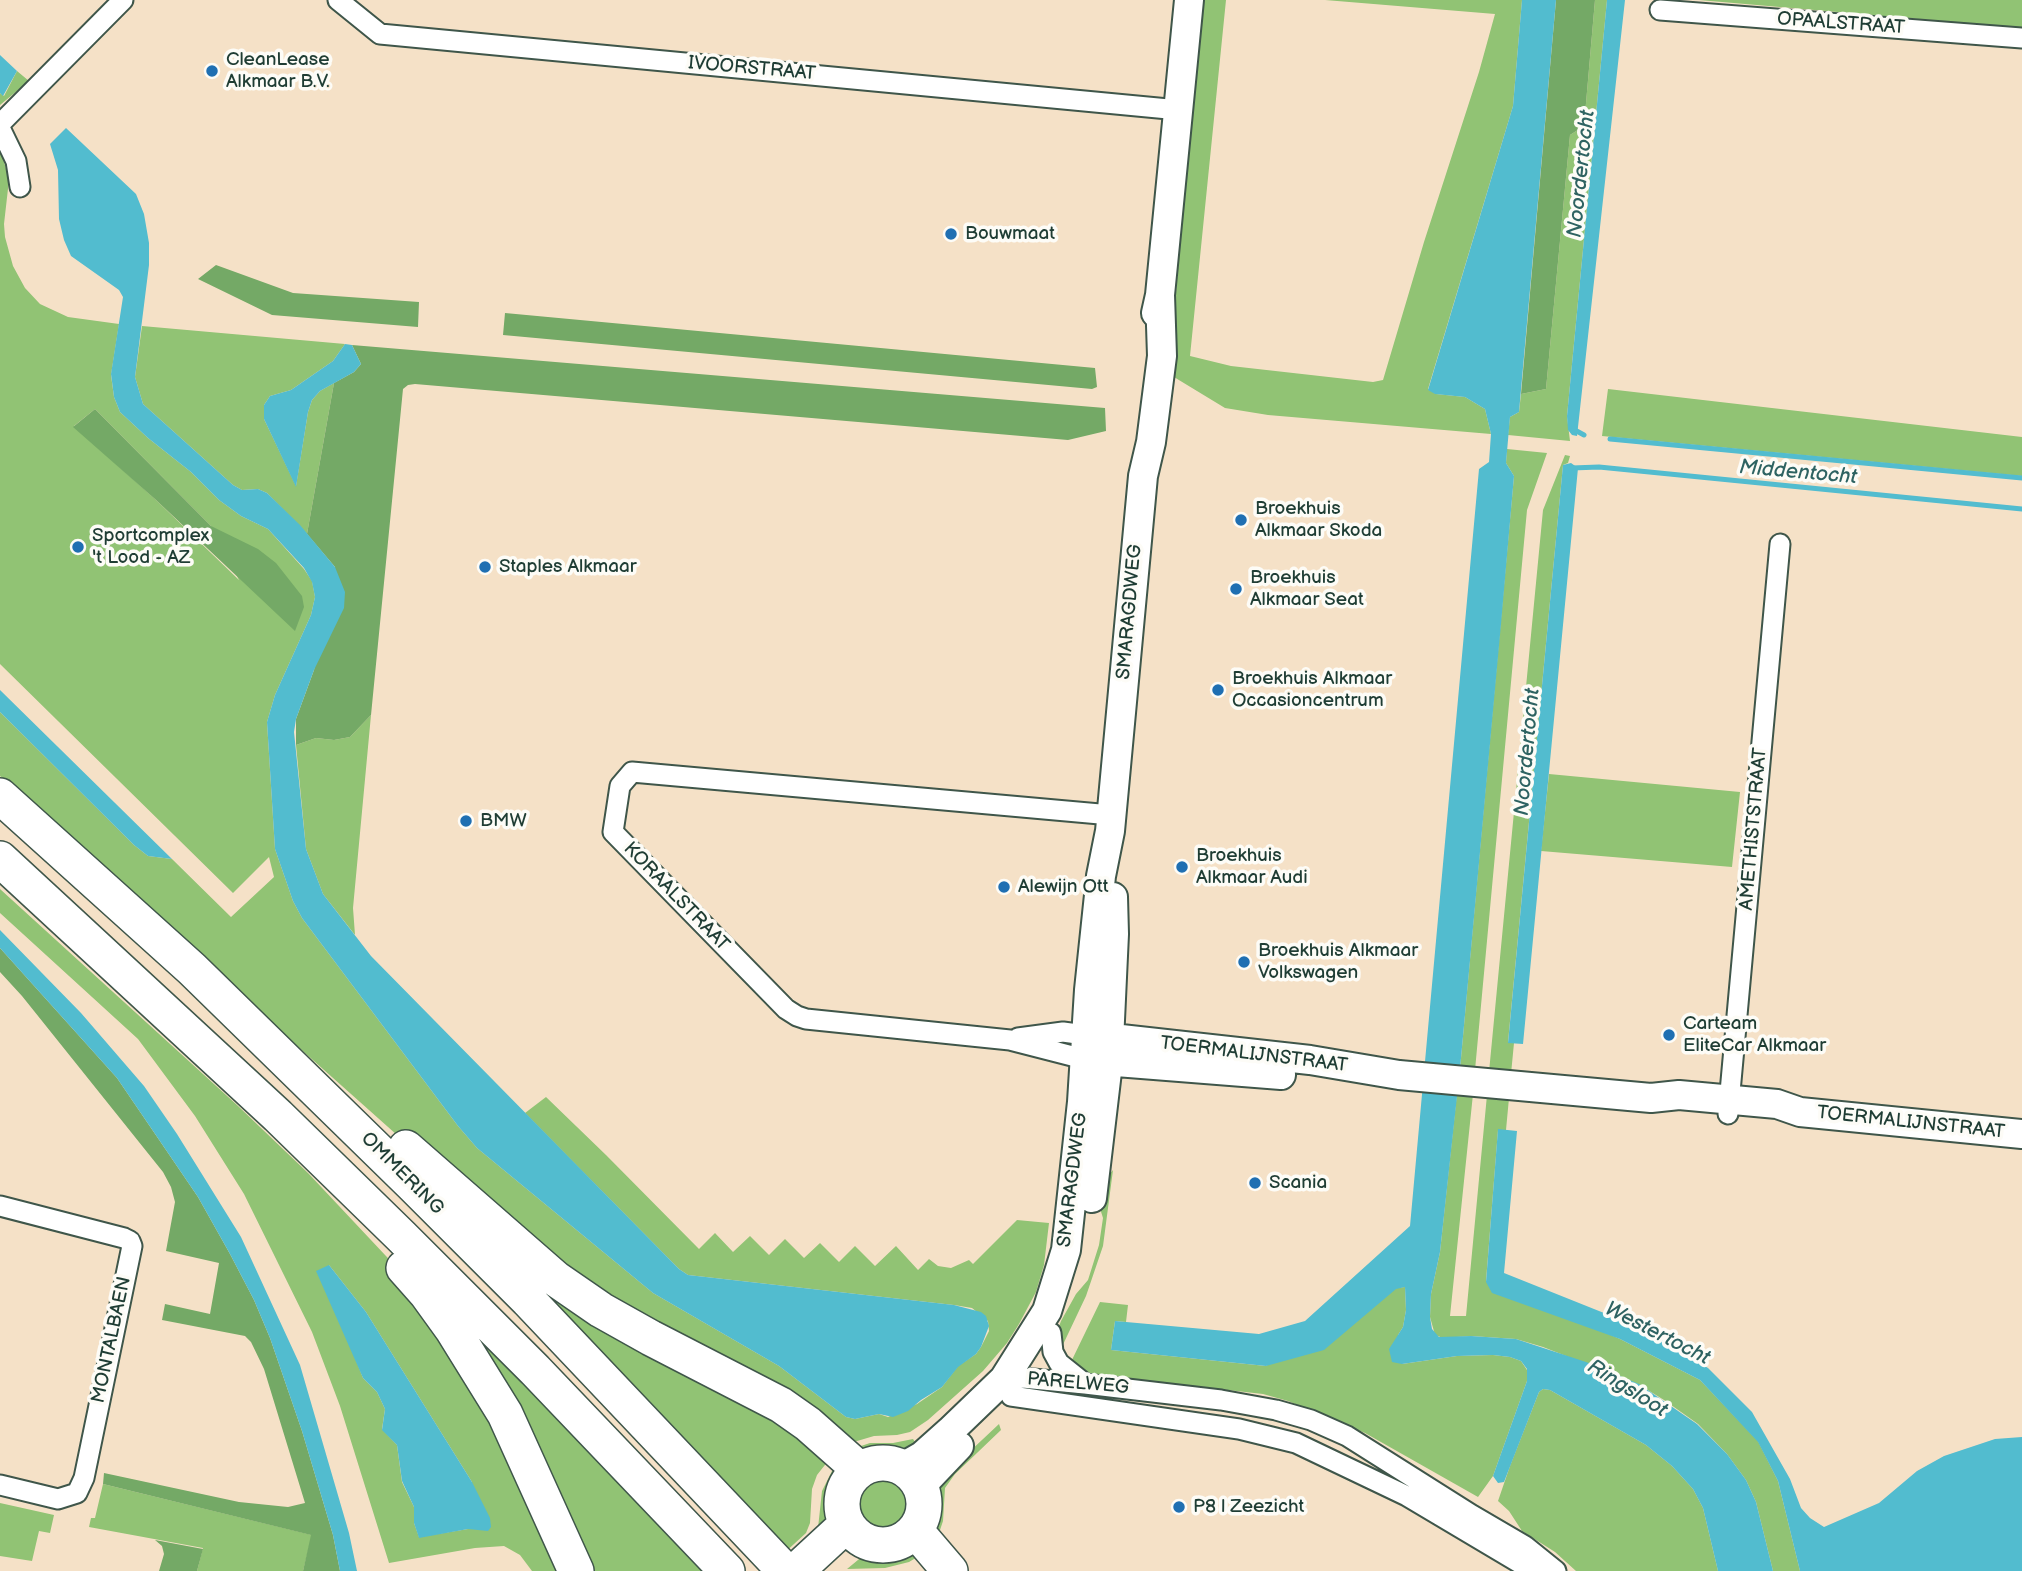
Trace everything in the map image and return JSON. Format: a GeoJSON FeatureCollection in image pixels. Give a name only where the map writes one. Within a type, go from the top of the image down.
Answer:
{"type":"FeatureCollection","features":[{"type":"Feature","properties":{"kind":"highway","name":"OMMERING"},"geometry":{"type":"LineString","coordinates":[[0,796],[192,969],[528,1300],[783,1565]]}},
{"type":"Feature","properties":{"kind":"highway"},"geometry":{"type":"LineString","coordinates":[[0,859],[278,1116],[535,1370],[727,1571]]}},
{"type":"Feature","properties":{"kind":"highway"},"geometry":{"type":"LineString","coordinates":[[192,969],[382,1125],[556,1279],[611,1316],[781,1405],[808,1424],[860,1470]]}},
{"type":"Feature","properties":{"kind":"highway"},"geometry":{"type":"LineString","coordinates":[[278,1116],[427,1294],[470,1355],[516,1436],[570,1557],[586,1571]]}},
{"type":"Feature","properties":{"kind":"highway"},"geometry":{"type":"LineString","coordinates":[[881,1463],[910,1478],[923,1506],[915,1530],[895,1543],[871,1543],[853,1531],[842,1500],[845,1488],[860,1470],[881,1463]]}},
{"type":"Feature","properties":{"kind":"highway"},"geometry":{"type":"LineString","coordinates":[[915,1530],[950,1571]]}},
{"type":"Feature","properties":{"kind":"highway"},"geometry":{"type":"LineString","coordinates":[[783,1565],[853,1531]]}},
{"type":"Feature","properties":{"kind":"highway"},"geometry":{"type":"LineString","coordinates":[[825,1571],[853,1531]]}},
{"type":"Feature","properties":{"kind":"street"},"geometry":{"type":"LineString","coordinates":[[20,187],[16,161],[0,126],[123,0]]}},
{"type":"Feature","properties":{"kind":"street","name":"IVOORSTRAAT"},"geometry":{"type":"LineString","coordinates":[[338,0],[380,34],[1179,110]]}},
{"type":"Feature","properties":{"kind":"street","name":"SMARAGDWEG"},"geometry":{"type":"LineString","coordinates":[[910,1478],[933,1470],[1013,1384],[1051,1334],[1085,1242],[1097,1048],[1101,876],[1110,823],[1143,476],[1143,393],[1149,338],[1160,295],[1189,0]]}},
{"type":"Feature","properties":{"kind":"street","name":"OPAALSTRAAT"},"geometry":{"type":"LineString","coordinates":[[1660,10],[2022,38]]}},
{"type":"Feature","properties":{"kind":"street","name":"AMETHISTSTRAAT"},"geometry":{"type":"LineString","coordinates":[[1729,1107],[1780,544]]}},
{"type":"Feature","properties":{"kind":"street","name":"KORAALSTRAAT"},"geometry":{"type":"LineString","coordinates":[[1097,1048],[806,1019],[786,1009],[613,832],[620,786],[632,772],[1110,823]]}},
{"type":"Feature","properties":{"kind":"street","name":"SMARAGDWEG"},"geometry":{"type":"LineString","coordinates":[[1013,1384],[1048,1311],[1062,1267],[1097,1048]]}},
{"type":"Feature","properties":{"kind":"street","name":"TOERMALIJNSTRAAT"},"geometry":{"type":"LineString","coordinates":[[1097,1048],[1308,1077],[1407,1075],[1651,1098],[1679,1109],[1729,1107],[1775,1118],[1800,1112],[2022,1134]]}},
{"type":"Feature","properties":{"kind":"street","name":"MONTALBAEN"},"geometry":{"type":"LineString","coordinates":[[0,1206],[124,1237],[132,1246],[84,1479],[77,1493],[58,1499],[0,1485]]}},
{"type":"Feature","properties":{"kind":"street"},"geometry":{"type":"LineString","coordinates":[[1051,1334],[1059,1363],[1085,1384]]}},
{"type":"Feature","properties":{"kind":"street","name":"PARELWEG"},"geometry":{"type":"LineString","coordinates":[[1013,1384],[1085,1384],[1244,1404],[1311,1420],[1347,1436],[1472,1516],[1525,1546],[1556,1571]]}},
{"type":"Feature","properties":{"kind":"street","name":"PARELWEG"},"geometry":{"type":"LineString","coordinates":[[1013,1384],[1296,1443],[1407,1496],[1533,1571]]}},
{"type":"Feature","properties":{"kind":"green space"},"geometry":{"type":"Polygon","coordinates":[[[1201,0],[1226,0],[1190,356],[1231,366],[1373,382],[1383,380],[1495,14],[1325,0],[1522,0],[1513,106],[1428,389],[1436,394],[1465,397],[1485,409],[1491,434],[1268,415],[1225,408],[1169,374],[1201,0]]]}},
{"type":"Feature","properties":{"kind":"green space"},"geometry":{"type":"Polygon","coordinates":[[[1556,0],[1595,0],[1584,126],[1570,135],[1546,389],[1521,394],[1556,0]]]}},
{"type":"Feature","properties":{"kind":"green space"},"geometry":{"type":"Polygon","coordinates":[[[1595,0],[1607,0],[1567,416],[1570,441],[1508,435],[1510,417],[1519,412],[1521,394],[1546,389],[1570,135],[1584,126],[1595,0]]]}},
{"type":"Feature","properties":{"kind":"green space"},"geometry":{"type":"Polygon","coordinates":[[[1699,0],[2022,0],[2022,28],[1699,0]]]}},
{"type":"Feature","properties":{"kind":"green space"},"geometry":{"type":"Polygon","coordinates":[[[17,71],[29,81],[0,105],[0,93],[4,96],[17,71]]]}},
{"type":"Feature","properties":{"kind":"green space"},"geometry":{"type":"Polygon","coordinates":[[[0,147],[9,180],[5,237],[13,266],[25,288],[40,304],[68,317],[119,324],[111,375],[114,397],[120,412],[191,472],[219,500],[241,516],[268,529],[312,581],[315,597],[311,615],[275,695],[267,722],[275,849],[293,901],[302,918],[458,1126],[477,1148],[653,1293],[779,1366],[846,1417],[855,1419],[879,1414],[888,1417],[917,1404],[942,1387],[958,1366],[976,1354],[989,1331],[988,1321],[972,1308],[954,1305],[688,1275],[525,1113],[546,1097],[699,1249],[715,1233],[733,1252],[750,1236],[769,1255],[785,1239],[804,1258],[820,1243],[839,1262],[855,1246],[875,1266],[896,1246],[918,1270],[929,1259],[938,1266],[951,1268],[969,1260],[973,1264],[1017,1220],[1049,1223],[1044,1265],[1036,1292],[1007,1343],[983,1371],[928,1420],[910,1432],[874,1436],[847,1444],[516,1241],[232,988],[0,776],[0,712],[134,845],[148,856],[172,859],[231,917],[274,877],[269,857],[233,893],[0,664],[0,147]],[[95,409],[74,426],[239,580],[211,526],[95,409]]]}},
{"type":"Feature","properties":{"kind":"green space"},"geometry":{"type":"Polygon","coordinates":[[[216,265],[293,293],[419,302],[418,327],[272,315],[198,279],[216,265]]]}},
{"type":"Feature","properties":{"kind":"green space"},"geometry":{"type":"Polygon","coordinates":[[[505,313],[1095,368],[1097,387],[1092,389],[503,335],[505,313]]]}},
{"type":"Feature","properties":{"kind":"green space"},"geometry":{"type":"Polygon","coordinates":[[[142,326],[345,344],[333,361],[291,390],[270,396],[264,405],[264,419],[296,486],[312,400],[320,391],[334,383],[307,534],[267,493],[258,489],[242,490],[233,485],[143,404],[135,377],[142,326]]]}},
{"type":"Feature","properties":{"kind":"green space"},"geometry":{"type":"Polygon","coordinates":[[[352,345],[1105,408],[1106,431],[1068,440],[408,385],[403,389],[371,715],[350,737],[334,740],[316,738],[296,745],[296,719],[314,670],[335,567],[307,534],[334,383],[354,372],[361,364],[352,345]]]}},
{"type":"Feature","properties":{"kind":"green space"},"geometry":{"type":"Polygon","coordinates":[[[1608,389],[2022,437],[2022,476],[1602,436],[1608,389]]]}},
{"type":"Feature","properties":{"kind":"green space"},"geometry":{"type":"Polygon","coordinates":[[[95,409],[211,526],[258,549],[276,563],[302,596],[304,607],[295,631],[156,500],[73,427],[95,409]]]}},
{"type":"Feature","properties":{"kind":"green space"},"geometry":{"type":"Polygon","coordinates":[[[1507,449],[1547,453],[1527,510],[1475,1070],[1460,1069],[1514,476],[1506,463],[1507,449]]]}},
{"type":"Feature","properties":{"kind":"green space"},"geometry":{"type":"Polygon","coordinates":[[[1565,455],[1570,456],[1568,463],[1563,465],[1508,1042],[1514,1043],[1511,1074],[1489,1072],[1543,510],[1565,455]]]}},
{"type":"Feature","properties":{"kind":"green space"},"geometry":{"type":"Polygon","coordinates":[[[371,715],[353,908],[355,935],[323,894],[306,849],[296,745],[316,738],[334,740],[350,737],[371,715]]]}},
{"type":"Feature","properties":{"kind":"green space"},"geometry":{"type":"Polygon","coordinates":[[[1549,774],[1740,792],[1732,867],[1541,851],[1549,774]]]}},
{"type":"Feature","properties":{"kind":"green space"},"geometry":{"type":"Polygon","coordinates":[[[0,889],[237,1105],[308,1173],[401,1272],[429,1307],[568,1571],[532,1571],[520,1555],[504,1546],[475,1548],[389,1563],[340,1406],[312,1332],[244,1194],[195,1116],[138,1039],[0,913],[0,889]],[[329,1265],[345,1332],[363,1378],[377,1392],[385,1409],[382,1429],[397,1445],[402,1482],[414,1507],[414,1523],[419,1537],[468,1529],[472,1482],[366,1312],[329,1265]]]}},
{"type":"Feature","properties":{"kind":"green space"},"geometry":{"type":"Polygon","coordinates":[[[0,948],[117,1078],[198,1197],[230,1254],[270,1338],[302,1431],[333,1535],[340,1571],[303,1571],[311,1535],[103,1484],[104,1473],[239,1502],[288,1507],[305,1503],[264,1369],[251,1342],[245,1336],[162,1320],[165,1304],[210,1314],[219,1263],[166,1251],[175,1202],[163,1172],[0,972],[0,948]]]}},
{"type":"Feature","properties":{"kind":"green space"},"geometry":{"type":"Polygon","coordinates":[[[1457,1093],[1473,1094],[1450,1316],[1466,1316],[1487,1095],[1509,1098],[1506,1130],[1498,1130],[1486,1281],[1620,1339],[1700,1380],[1758,1441],[1778,1481],[1800,1571],[1773,1571],[1756,1502],[1746,1480],[1727,1454],[1698,1424],[1664,1400],[1638,1384],[1516,1339],[1471,1336],[1443,1338],[1435,1335],[1430,1317],[1431,1294],[1440,1252],[1457,1093]]]}},
{"type":"Feature","properties":{"kind":"green space"},"geometry":{"type":"Polygon","coordinates":[[[1113,1170],[1103,1246],[1086,1296],[1059,1353],[1058,1329],[1076,1294],[1088,1280],[1099,1245],[1103,1218],[1098,1202],[1102,1183],[1113,1170]]]}},
{"type":"Feature","properties":{"kind":"green space"},"geometry":{"type":"Polygon","coordinates":[[[432,1178],[832,1456],[817,1475],[812,1489],[810,1523],[806,1533],[782,1555],[432,1178]]]}},
{"type":"Feature","properties":{"kind":"green space"},"geometry":{"type":"Polygon","coordinates":[[[1405,1287],[1406,1310],[1403,1327],[1398,1335],[1402,1364],[1457,1356],[1493,1355],[1521,1361],[1527,1370],[1527,1381],[1493,1476],[1478,1497],[1365,1433],[1288,1401],[1263,1394],[1087,1374],[1070,1364],[1100,1302],[1128,1305],[1126,1322],[1115,1321],[1111,1350],[1266,1366],[1396,1288],[1405,1287]]]}},
{"type":"Feature","properties":{"kind":"green space"},"geometry":{"type":"Polygon","coordinates":[[[461,1312],[488,1348],[702,1571],[594,1571],[562,1518],[461,1312]]]}},
{"type":"Feature","properties":{"kind":"green space"},"geometry":{"type":"Polygon","coordinates":[[[1543,1389],[1550,1390],[1646,1445],[1672,1466],[1693,1489],[1703,1508],[1718,1571],[1576,1571],[1555,1552],[1522,1531],[1509,1511],[1498,1501],[1539,1392],[1543,1389]]]}},
{"type":"Feature","properties":{"kind":"green space"},"geometry":{"type":"Polygon","coordinates":[[[999,1424],[1001,1430],[955,1474],[945,1488],[943,1521],[939,1533],[928,1528],[932,1515],[933,1486],[999,1424]]]}},
{"type":"Feature","properties":{"kind":"green space"},"geometry":{"type":"Polygon","coordinates":[[[913,1439],[917,1445],[894,1456],[866,1458],[852,1449],[870,1443],[893,1443],[913,1439]]]}},
{"type":"Feature","properties":{"kind":"green space"},"geometry":{"type":"Polygon","coordinates":[[[833,1469],[847,1470],[833,1494],[833,1519],[818,1528],[822,1491],[833,1469]]]}},
{"type":"Feature","properties":{"kind":"green space"},"geometry":{"type":"Polygon","coordinates":[[[883,1481],[892,1482],[900,1488],[906,1496],[906,1514],[900,1522],[892,1528],[883,1529],[874,1528],[866,1522],[860,1514],[859,1505],[860,1496],[866,1488],[874,1482],[883,1481]]]}},
{"type":"Feature","properties":{"kind":"green space"},"geometry":{"type":"Polygon","coordinates":[[[103,1484],[312,1535],[303,1571],[197,1571],[203,1548],[89,1527],[91,1518],[95,1518],[103,1484]]]}},
{"type":"Feature","properties":{"kind":"green space"},"geometry":{"type":"Polygon","coordinates":[[[0,1503],[54,1515],[50,1533],[39,1531],[32,1561],[0,1556],[0,1503]]]}},
{"type":"Feature","properties":{"kind":"green space"},"geometry":{"type":"Polygon","coordinates":[[[155,1540],[203,1549],[197,1571],[159,1571],[164,1554],[162,1546],[155,1540]]]}},
{"type":"Feature","properties":{"kind":"green space"},"geometry":{"type":"Polygon","coordinates":[[[915,1543],[919,1556],[909,1562],[885,1568],[847,1569],[864,1555],[895,1554],[915,1543]]]}},
{"type":"Feature","properties":{"kind":"water","name":"Ringsloot"},"geometry":{"type":"Polygon","coordinates":[[[1522,0],[1556,0],[1519,412],[1510,417],[1506,463],[1514,476],[1460,1069],[1440,1252],[1431,1294],[1430,1317],[1432,1329],[1439,1337],[1516,1339],[1589,1363],[1639,1384],[1697,1424],[1727,1454],[1746,1480],[1756,1502],[1773,1571],[1718,1571],[1703,1508],[1693,1489],[1672,1466],[1646,1445],[1550,1390],[1543,1389],[1539,1392],[1504,1482],[1498,1483],[1493,1476],[1527,1381],[1527,1369],[1521,1361],[1493,1355],[1457,1356],[1402,1364],[1392,1362],[1389,1349],[1403,1327],[1406,1310],[1405,1287],[1396,1289],[1324,1350],[1266,1366],[1111,1350],[1115,1321],[1259,1334],[1305,1321],[1410,1226],[1479,469],[1489,462],[1491,434],[1485,409],[1465,397],[1435,394],[1428,390],[1513,106],[1522,0]]]}},
{"type":"Feature","properties":{"kind":"water"},"geometry":{"type":"Polygon","coordinates":[[[1607,0],[1625,0],[1577,436],[1568,430],[1567,416],[1607,0]]]}},
{"type":"Feature","properties":{"kind":"water"},"geometry":{"type":"Polygon","coordinates":[[[0,55],[17,71],[3,96],[0,93],[0,55]]]}},
{"type":"Feature","properties":{"kind":"water"},"geometry":{"type":"Polygon","coordinates":[[[66,128],[136,194],[144,214],[149,243],[149,265],[135,377],[143,404],[233,485],[242,490],[258,489],[267,493],[300,525],[335,567],[345,592],[344,608],[314,670],[294,732],[306,849],[323,894],[371,956],[679,1269],[688,1275],[954,1305],[981,1312],[986,1316],[989,1326],[976,1354],[958,1367],[942,1387],[908,1411],[893,1417],[879,1414],[855,1419],[846,1417],[779,1366],[653,1293],[477,1148],[302,918],[293,901],[275,849],[267,722],[275,695],[311,615],[315,597],[312,582],[304,568],[268,529],[241,516],[219,500],[191,472],[120,412],[114,397],[111,374],[123,297],[119,290],[71,256],[64,240],[59,219],[58,170],[50,144],[66,128]]]}},
{"type":"Feature","properties":{"kind":"water"},"geometry":{"type":"Polygon","coordinates":[[[345,344],[352,345],[361,364],[354,372],[320,391],[312,400],[296,487],[264,419],[264,405],[270,396],[291,390],[333,361],[345,344]]]}},
{"type":"Feature","properties":{"kind":"water"},"geometry":{"type":"Polygon","coordinates":[[[1571,463],[1578,468],[1523,1044],[1508,1043],[1563,465],[1571,463]]]}},
{"type":"Feature","properties":{"kind":"water"},"geometry":{"type":"Polygon","coordinates":[[[0,690],[172,859],[148,856],[134,845],[0,712],[0,690]]]}},
{"type":"Feature","properties":{"kind":"water"},"geometry":{"type":"Polygon","coordinates":[[[0,930],[81,1013],[144,1086],[241,1237],[300,1365],[349,1533],[357,1571],[340,1571],[333,1535],[302,1431],[270,1338],[230,1254],[198,1197],[117,1078],[0,948],[0,930]]]}},
{"type":"Feature","properties":{"kind":"water"},"geometry":{"type":"Polygon","coordinates":[[[1498,1129],[1517,1131],[1504,1273],[1649,1331],[1708,1368],[1752,1412],[1790,1479],[1801,1508],[1824,1527],[1879,1503],[1917,1471],[1944,1456],[1995,1439],[2022,1437],[2022,1571],[1800,1571],[1778,1481],[1758,1442],[1700,1380],[1620,1339],[1492,1293],[1486,1282],[1498,1129]]]}},
{"type":"Feature","properties":{"kind":"water"},"geometry":{"type":"Polygon","coordinates":[[[329,1265],[366,1312],[472,1482],[490,1518],[491,1527],[488,1531],[468,1529],[419,1538],[414,1523],[414,1507],[402,1481],[397,1445],[382,1430],[385,1409],[377,1392],[363,1378],[316,1271],[329,1265]]]}},
{"type":"Feature","properties":{"kind":"waterway","name":"Middentocht"},"geometry":{"type":"LineString","coordinates":[[1573,429],[1584,435]]}},
{"type":"Feature","properties":{"kind":"waterway","name":"Middentocht"},"geometry":{"type":"LineString","coordinates":[[1610,439],[2022,478]]}},
{"type":"Feature","properties":{"kind":"waterway","name":"Middentocht"},"geometry":{"type":"LineString","coordinates":[[1572,468],[1599,467],[2022,509]]}},
{"type":"Feature","properties":{"kind":"place","name":"CleanLease Alkmaar B.V."},"geometry":{"type":"Point","coordinates":[212,71]}},
{"type":"Feature","properties":{"kind":"place","name":"Bouwmaat"},"geometry":{"type":"Point","coordinates":[951,234]}},
{"type":"Feature","properties":{"kind":"place","name":"Broekhuis Alkmaar Skoda"},"geometry":{"type":"Point","coordinates":[1241,520]}},
{"type":"Feature","properties":{"kind":"place","name":"Sportcomplex 't Lood - AZ"},"geometry":{"type":"Point","coordinates":[78,547]}},
{"type":"Feature","properties":{"kind":"place","name":"Staples Alkmaar"},"geometry":{"type":"Point","coordinates":[485,567]}},
{"type":"Feature","properties":{"kind":"place","name":"Broekhuis Alkmaar Seat"},"geometry":{"type":"Point","coordinates":[1236,589]}},
{"type":"Feature","properties":{"kind":"place","name":"Broekhuis Alkmaar Occasioncentrum"},"geometry":{"type":"Point","coordinates":[1218,690]}},
{"type":"Feature","properties":{"kind":"place","name":"BMW"},"geometry":{"type":"Point","coordinates":[466,821]}},
{"type":"Feature","properties":{"kind":"place","name":"Broekhuis Alkmaar Audi"},"geometry":{"type":"Point","coordinates":[1182,867]}},
{"type":"Feature","properties":{"kind":"place","name":"Alewijn Ott"},"geometry":{"type":"Point","coordinates":[1004,887]}},
{"type":"Feature","properties":{"kind":"place","name":"Broekhuis Alkmaar Volkswagen"},"geometry":{"type":"Point","coordinates":[1244,962]}},
{"type":"Feature","properties":{"kind":"place","name":"Carteam EliteCar Alkmaar"},"geometry":{"type":"Point","coordinates":[1669,1035]}},
{"type":"Feature","properties":{"kind":"place","name":"Scania"},"geometry":{"type":"Point","coordinates":[1255,1183]}},
{"type":"Feature","properties":{"kind":"place","name":"P8 | Zeezicht"},"geometry":{"type":"Point","coordinates":[1179,1507]}},
{"type":"Feature","properties":{"kind":"water label","name":"Noordertocht"},"geometry":{"type":"Point","coordinates":[1582,174]}},
{"type":"Feature","properties":{"kind":"water label","name":"Noordertocht"},"geometry":{"type":"Point","coordinates":[1528,752]}},
{"type":"Feature","properties":{"kind":"water label","name":"Westertocht"},"geometry":{"type":"Point","coordinates":[1657,1334]}}]}
